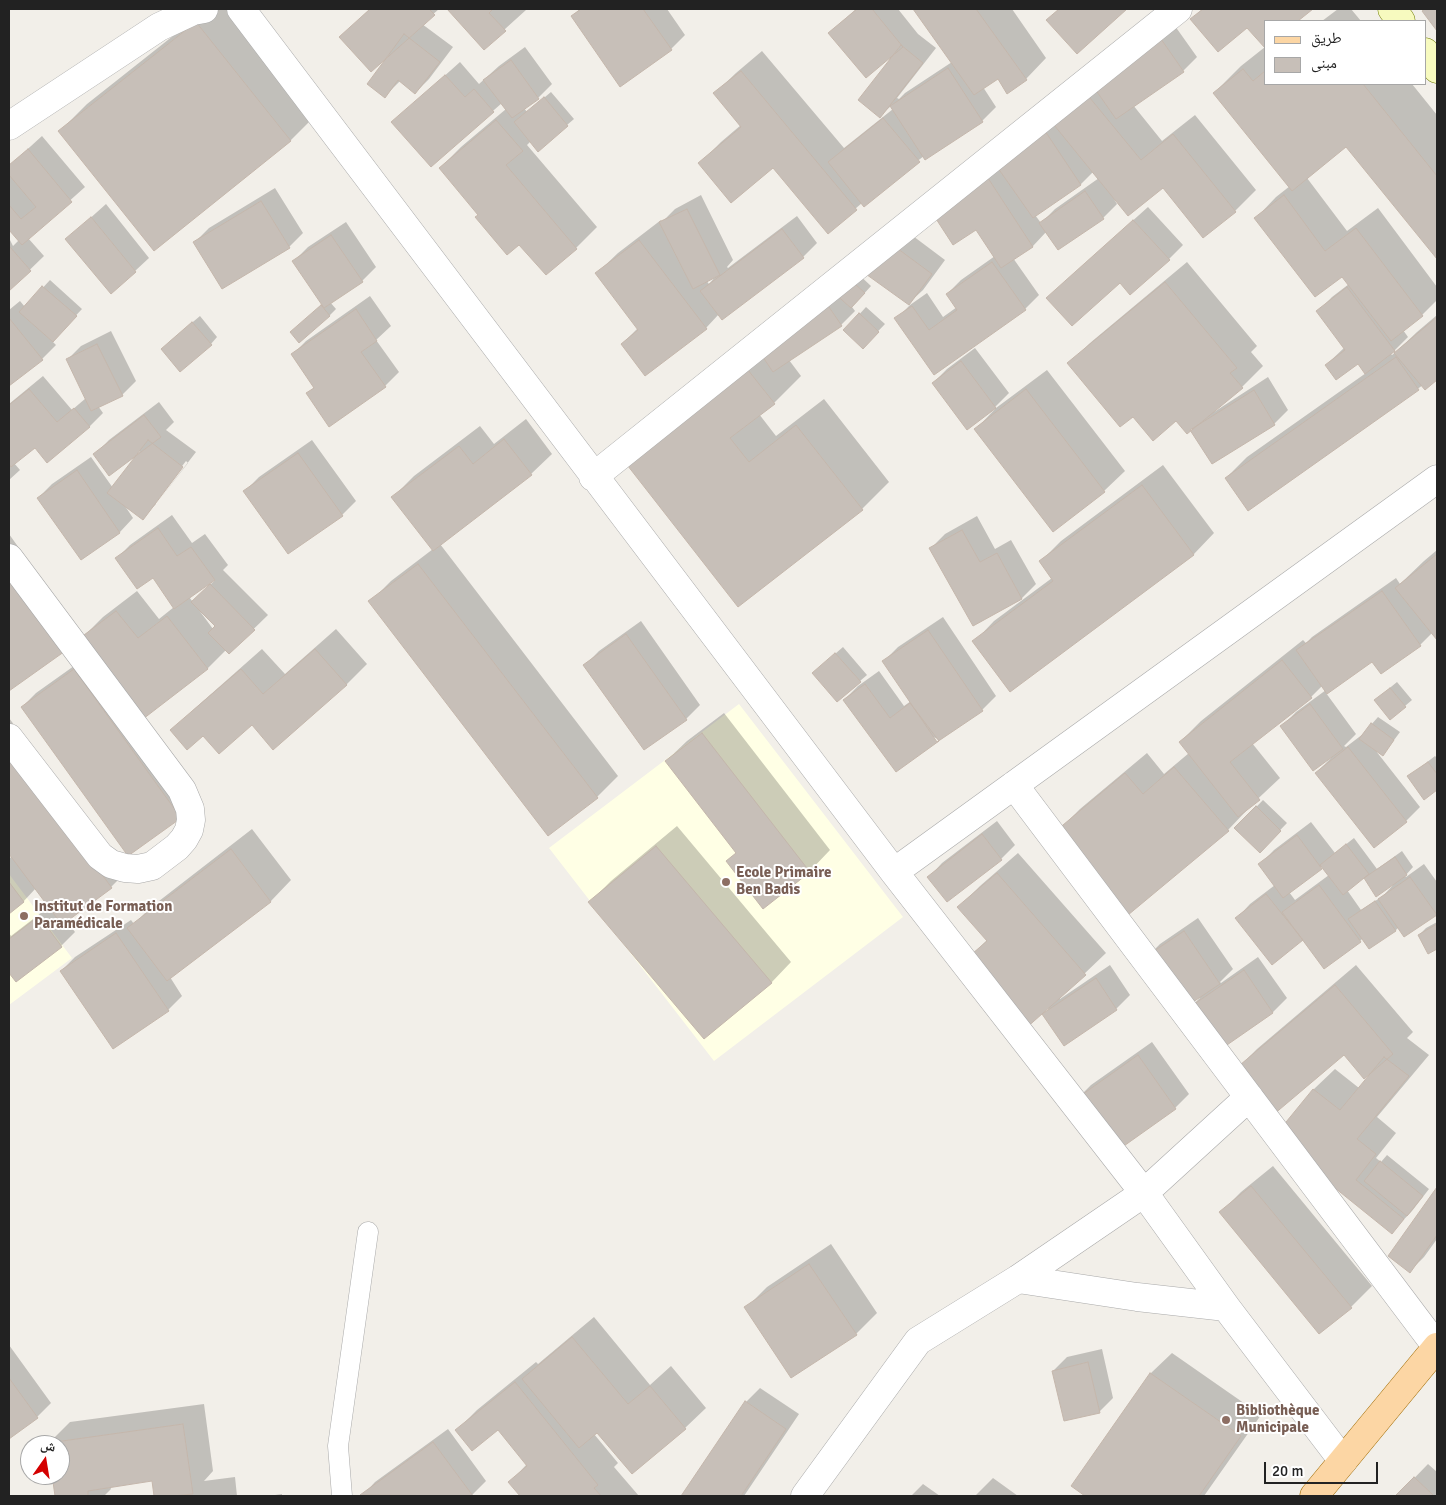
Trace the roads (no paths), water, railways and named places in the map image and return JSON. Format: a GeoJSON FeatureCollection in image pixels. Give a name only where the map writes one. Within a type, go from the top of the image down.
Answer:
{"type":"FeatureCollection","features":[{"type":"Feature","properties":{"kind":"main road"},"geometry":{"type":"LineString","coordinates":[[1392,9],[1400,20]]}},
{"type":"Feature","properties":{"kind":"main road"},"geometry":{"type":"LineString","coordinates":[[1426,53],[1437,69]]}},
{"type":"Feature","properties":{"kind":"main road"},"geometry":{"type":"LineString","coordinates":[[1314,1496],[1437,1347]]}},
{"type":"Feature","properties":{"kind":"street"},"geometry":{"type":"LineString","coordinates":[[12,118],[153,18],[204,9]]}},
{"type":"Feature","properties":{"kind":"street"},"geometry":{"type":"LineString","coordinates":[[240,9],[894,872],[1144,1193],[1226,1307],[1343,1461]]}},
{"type":"Feature","properties":{"kind":"street"},"geometry":{"type":"LineString","coordinates":[[594,477],[1178,9]]}},
{"type":"Feature","properties":{"kind":"street"},"geometry":{"type":"LineString","coordinates":[[894,872],[1437,479]]}},
{"type":"Feature","properties":{"kind":"street"},"geometry":{"type":"LineString","coordinates":[[9,558],[182,790],[190,809],[191,820],[184,839],[177,847],[152,866],[132,869],[112,864],[100,856],[9,738]]}},
{"type":"Feature","properties":{"kind":"street"},"geometry":{"type":"LineString","coordinates":[[1014,785],[1437,1347]]}},
{"type":"Feature","properties":{"kind":"street"},"geometry":{"type":"LineString","coordinates":[[805,1496],[918,1341],[1018,1279],[1144,1193],[1249,1098]]}},
{"type":"Feature","properties":{"kind":"street"},"geometry":{"type":"LineString","coordinates":[[1018,1279],[1137,1297],[1226,1307]]}},
{"type":"Feature","properties":{"kind":"lane"},"geometry":{"type":"LineString","coordinates":[[342,1496],[338,1446],[368,1232]]}},
{"type":"Feature","properties":{"kind":"place","name":"Ecole Primaire Ben Badis"},"geometry":{"type":"Point","coordinates":[726,882]}},
{"type":"Feature","properties":{"kind":"place","name":"Institut de Formation Paramédicale"},"geometry":{"type":"Point","coordinates":[24,916]}},
{"type":"Feature","properties":{"kind":"place","name":"Bibliothèque Municipale"},"geometry":{"type":"Point","coordinates":[1226,1420]}}]}
